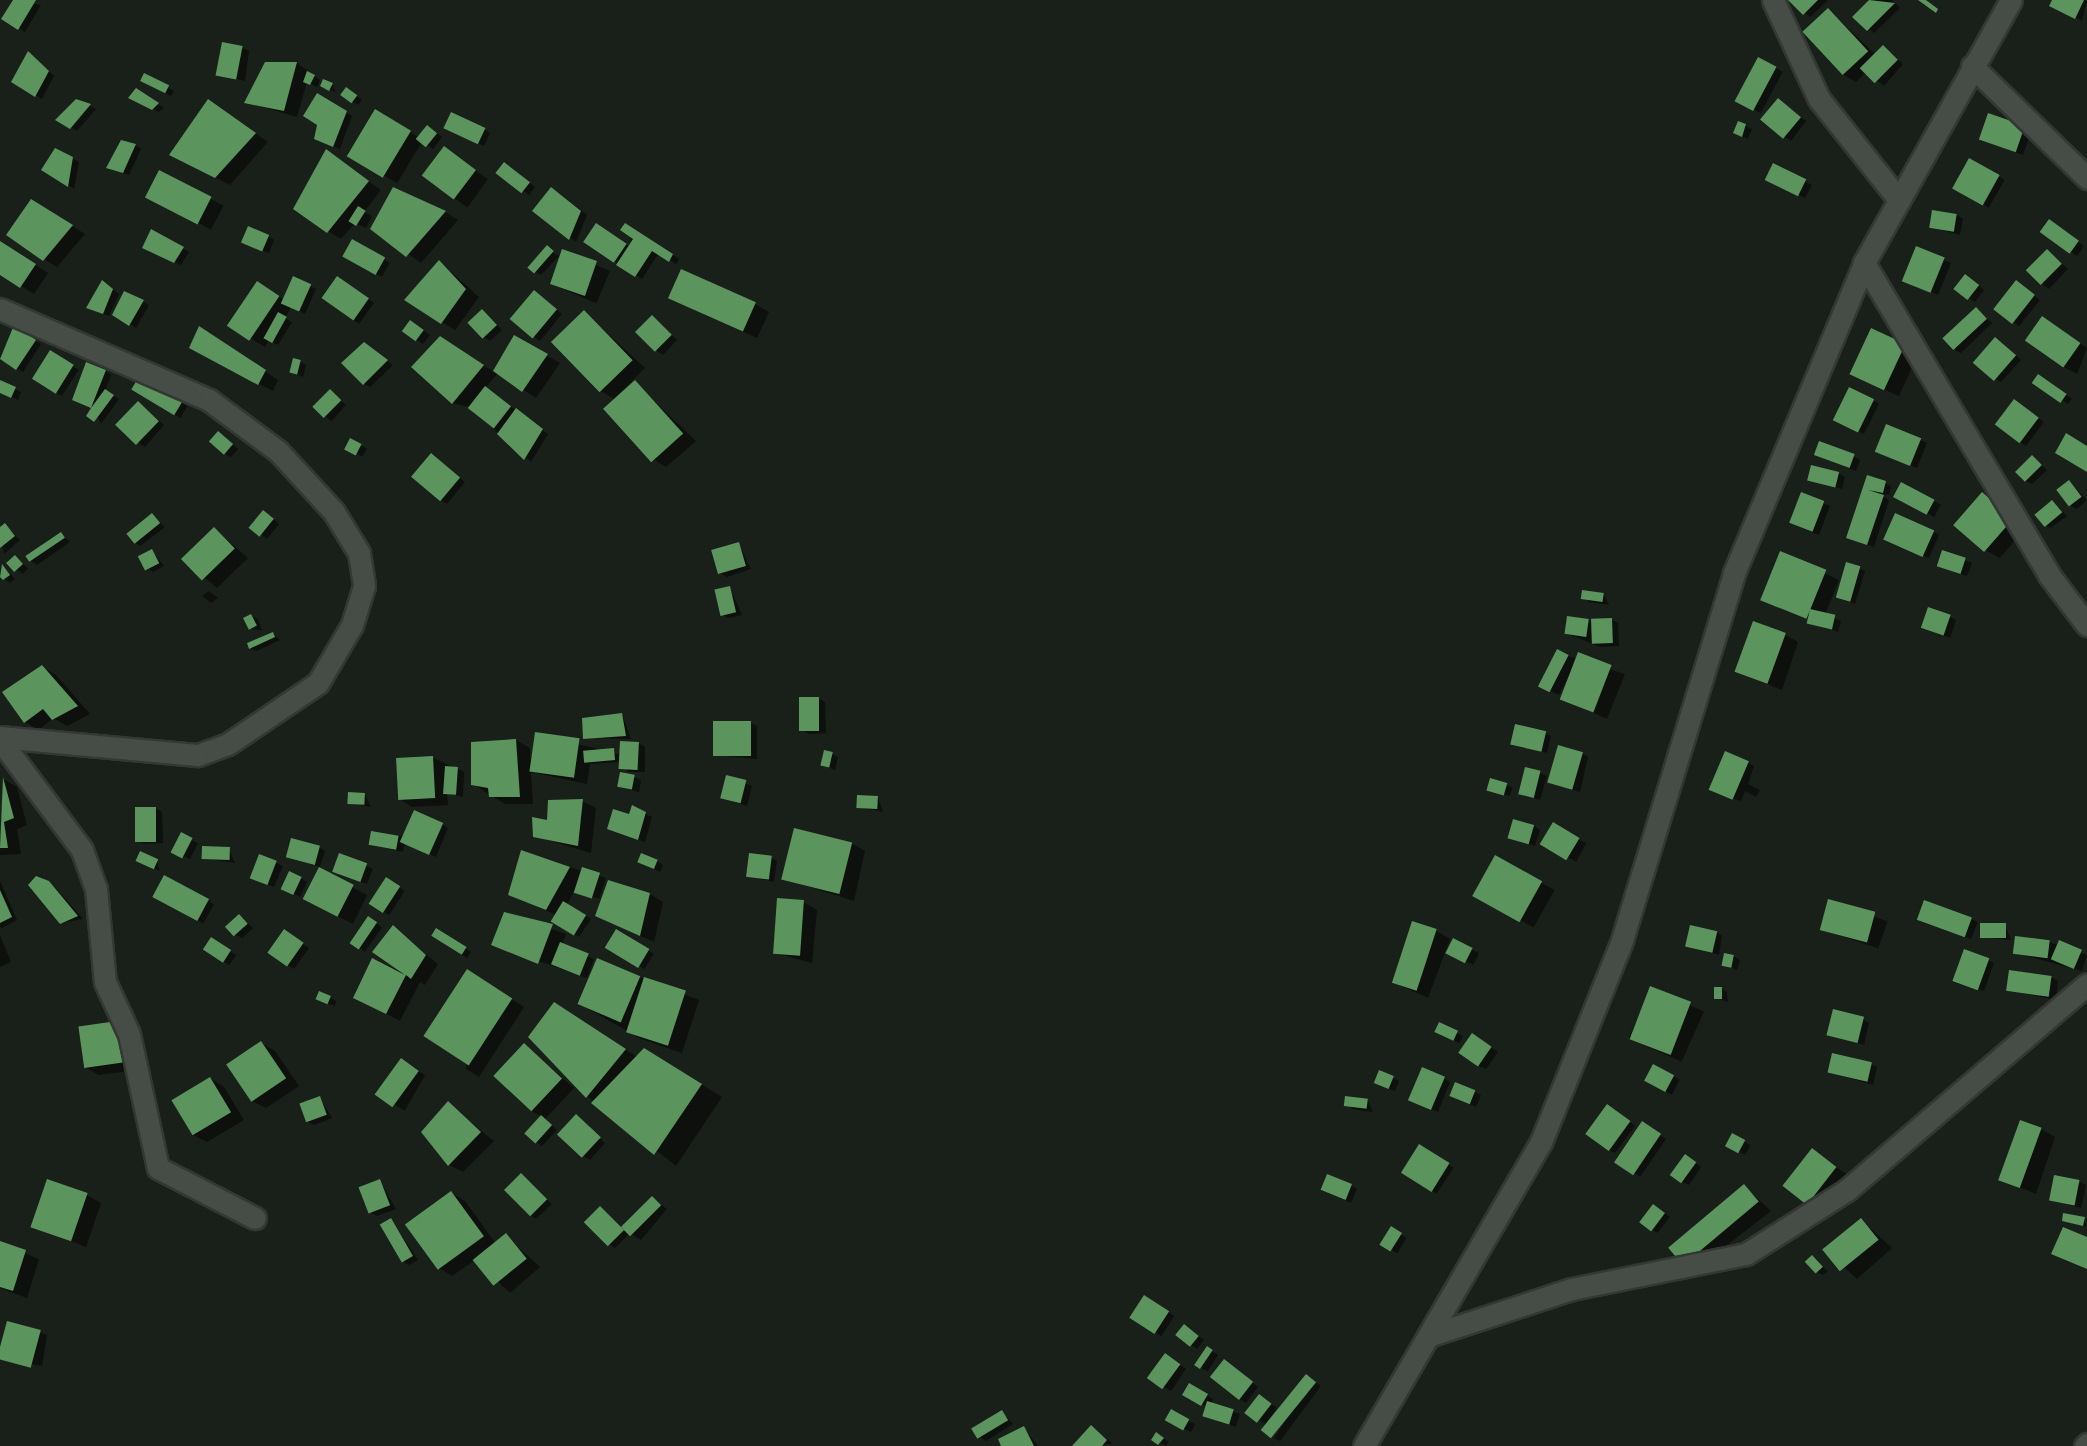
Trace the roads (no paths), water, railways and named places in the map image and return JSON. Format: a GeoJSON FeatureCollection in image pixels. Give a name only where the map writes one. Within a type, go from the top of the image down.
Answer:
{"type":"FeatureCollection","features":[{"type":"Feature","properties":{"kind":"street"},"geometry":{"type":"LineString","coordinates":[[1773,0],[1819,99],[1899,200]]}},
{"type":"Feature","properties":{"kind":"street"},"geometry":{"type":"LineString","coordinates":[[1364,1446],[1541,1142],[1622,940],[1734,573],[1864,263],[2011,0]]}},
{"type":"Feature","properties":{"kind":"street"},"geometry":{"type":"LineString","coordinates":[[1972,66],[2087,178]]}},
{"type":"Feature","properties":{"kind":"street"},"geometry":{"type":"LineString","coordinates":[[1864,263],[2049,575],[2087,625]]}},
{"type":"Feature","properties":{"kind":"street"},"geometry":{"type":"LineString","coordinates":[[0,309],[209,400],[278,451],[334,512],[359,554],[364,586],[352,625],[318,683],[228,744],[197,755],[0,739]]}},
{"type":"Feature","properties":{"kind":"street"},"geometry":{"type":"LineString","coordinates":[[0,739],[82,850],[96,889],[105,982],[130,1034],[158,1168],[255,1218]]}},
{"type":"Feature","properties":{"kind":"street"},"geometry":{"type":"LineString","coordinates":[[1428,1336],[1572,1289],[1746,1254],[1847,1190],[2087,984]]}}]}
